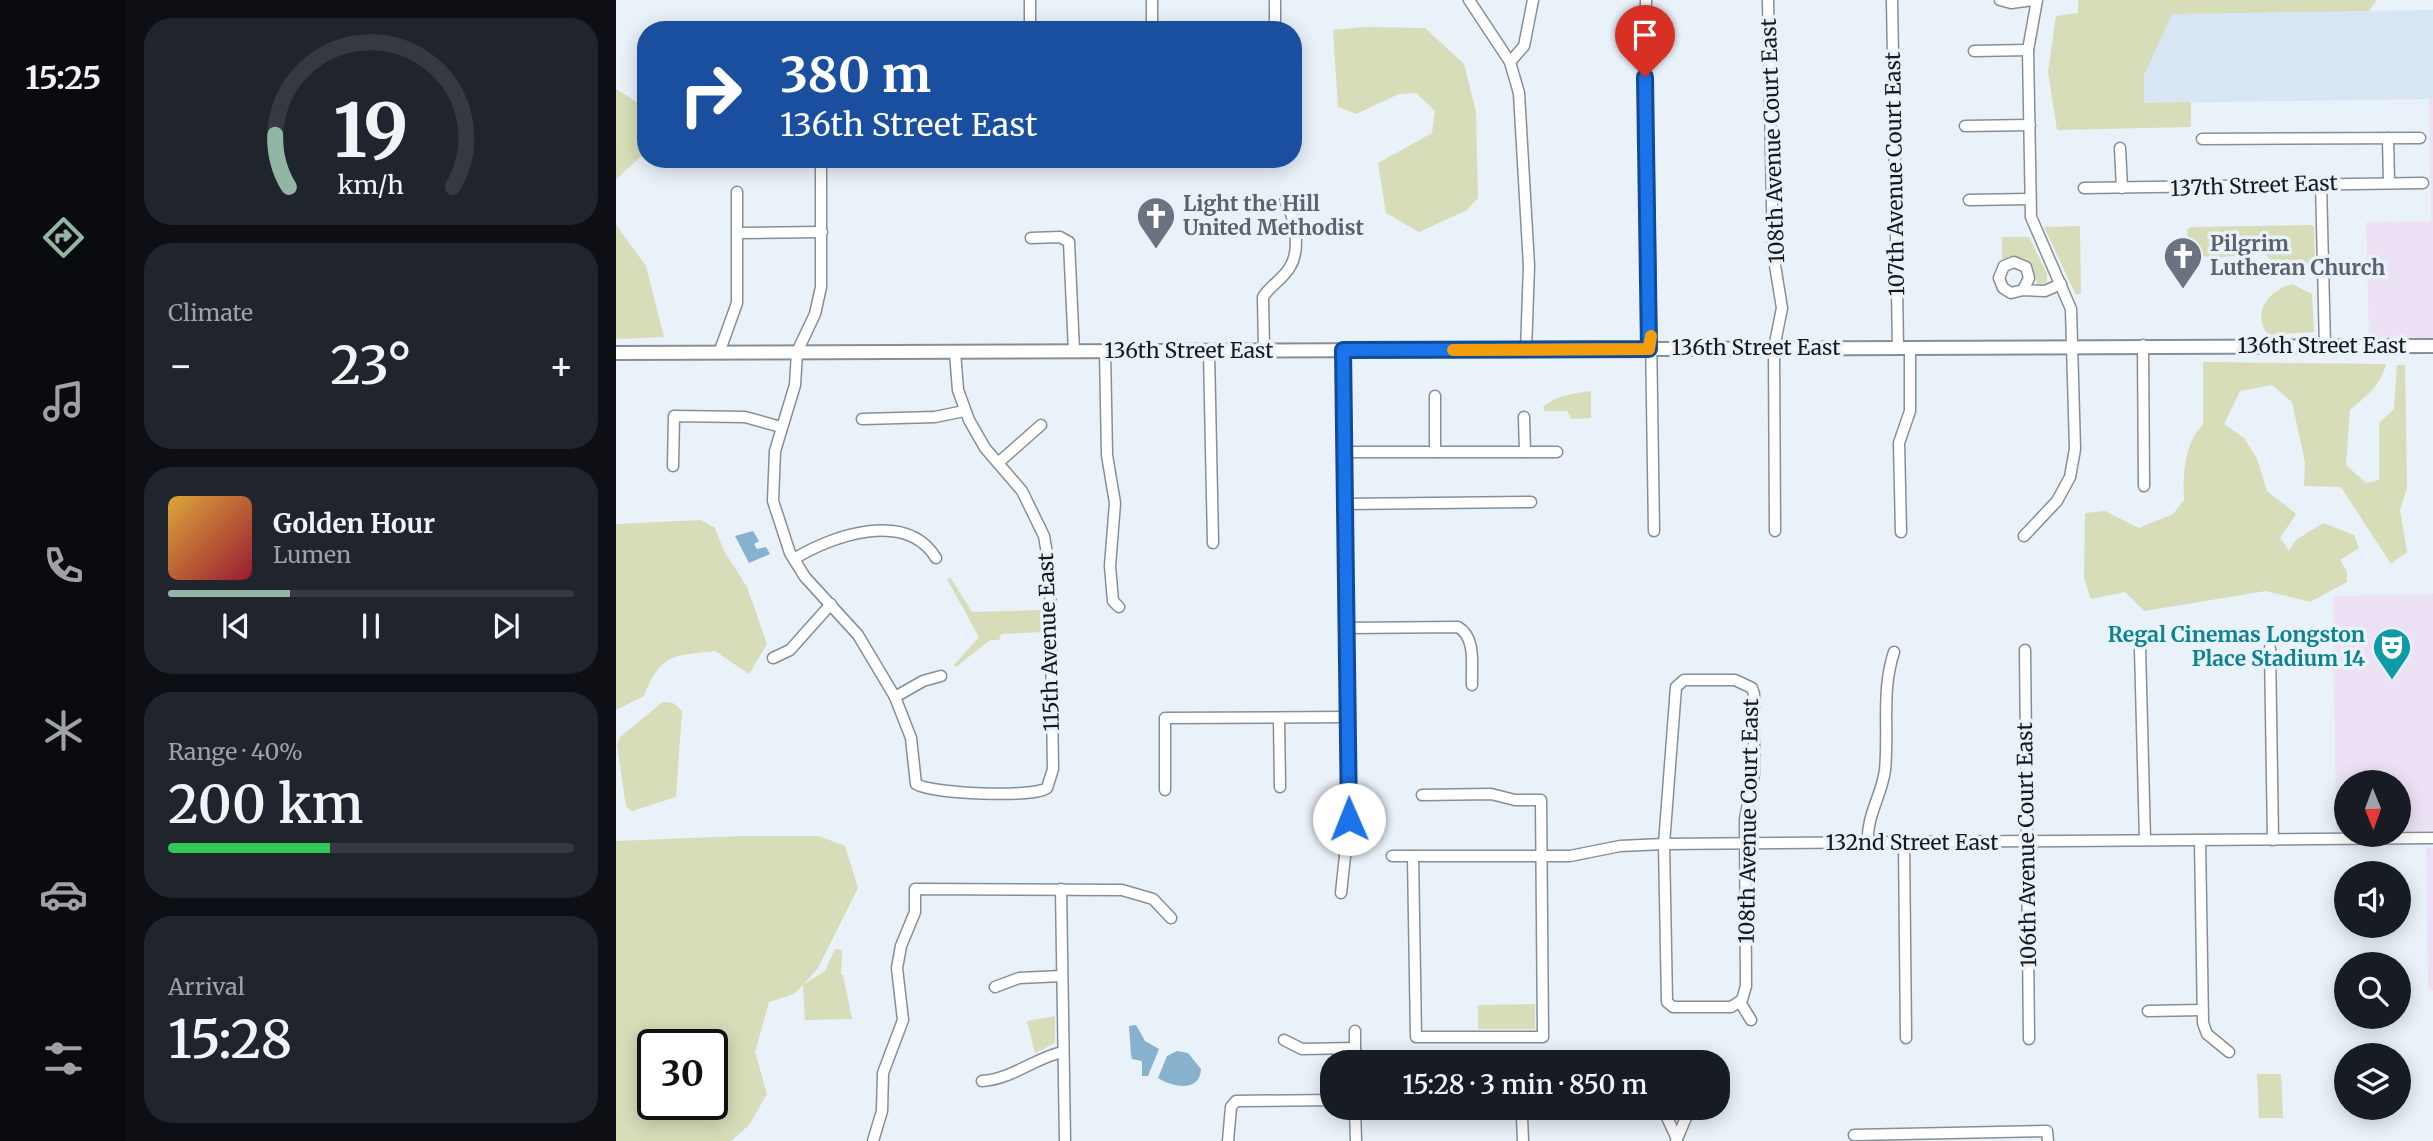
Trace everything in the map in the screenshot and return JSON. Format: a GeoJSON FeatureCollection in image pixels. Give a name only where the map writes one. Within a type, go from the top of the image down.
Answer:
{"type":"FeatureCollection","features":[{"type":"Feature","properties":{"kind":"street"},"geometry":{"type":"LineString","coordinates":[[1030,0],[1030,21]]}},
{"type":"Feature","properties":{"kind":"street"},"geometry":{"type":"LineString","coordinates":[[1152,0],[1152,21]]}},
{"type":"Feature","properties":{"kind":"street"},"geometry":{"type":"LineString","coordinates":[[1275,0],[1275,21]]}},
{"type":"Feature","properties":{"kind":"street"},"geometry":{"type":"LineString","coordinates":[[1469,0],[1510,62],[1520,93],[1528,233],[1525,350]]}},
{"type":"Feature","properties":{"kind":"street"},"geometry":{"type":"LineString","coordinates":[[1510,62],[1524,46],[1533,0]]}},
{"type":"Feature","properties":{"kind":"street"},"geometry":{"type":"LineString","coordinates":[[1646,0],[1644,112],[1648,152],[1649,349],[1654,531]]}},
{"type":"Feature","properties":{"kind":"street","name":"108th Avenue Court East"},"geometry":{"type":"LineString","coordinates":[[1768,0],[1773,253],[1782,309],[1774,348],[1775,531]]}},
{"type":"Feature","properties":{"kind":"street","name":"107th Avenue Court East"},"geometry":{"type":"LineString","coordinates":[[1892,0],[1904,348],[1910,411],[1899,443],[1901,533]]}},
{"type":"Feature","properties":{"kind":"street"},"geometry":{"type":"LineString","coordinates":[[2000,0],[2011,3],[2035,0],[2028,50],[2030,199],[2033,226],[2071,309],[2075,449],[2070,477],[2057,501],[2024,536]]}},
{"type":"Feature","properties":{"kind":"street"},"geometry":{"type":"LineString","coordinates":[[1975,51],[2028,50]]}},
{"type":"Feature","properties":{"kind":"street"},"geometry":{"type":"LineString","coordinates":[[1965,125],[2030,125]]}},
{"type":"Feature","properties":{"kind":"street"},"geometry":{"type":"LineString","coordinates":[[2388,138],[2389,183]]}},
{"type":"Feature","properties":{"kind":"street"},"geometry":{"type":"LineString","coordinates":[[2202,139],[2420,138]]}},
{"type":"Feature","properties":{"kind":"street"},"geometry":{"type":"LineString","coordinates":[[2120,148],[2122,188]]}},
{"type":"Feature","properties":{"kind":"street"},"geometry":{"type":"LineString","coordinates":[[821,168],[821,287],[815,314],[797,352],[795,385],[781,427],[772,470],[773,501],[782,535],[794,559],[806,578],[858,635],[895,697],[923,681],[941,676]]}},
{"type":"Feature","properties":{"kind":"street"},"geometry":{"type":"LineString","coordinates":[[2321,183],[2325,347]]}},
{"type":"Feature","properties":{"kind":"street","name":"137th Street East"},"geometry":{"type":"LineString","coordinates":[[2084,188],[2423,183]]}},
{"type":"Feature","properties":{"kind":"street"},"geometry":{"type":"LineString","coordinates":[[719,352],[737,303],[737,192]]}},
{"type":"Feature","properties":{"kind":"street"},"geometry":{"type":"LineString","coordinates":[[1969,200],[2030,199]]}},
{"type":"Feature","properties":{"kind":"street"},"geometry":{"type":"LineString","coordinates":[[1264,351],[1263,297],[1289,269],[1293,260],[1295,228],[1285,201]]}},
{"type":"Feature","properties":{"kind":"street"},"geometry":{"type":"LineString","coordinates":[[738,233],[822,232]]}},
{"type":"Feature","properties":{"kind":"street"},"geometry":{"type":"LineString","coordinates":[[1031,238],[1060,237],[1069,242],[1074,351]]}},
{"type":"Feature","properties":{"kind":"street"},"geometry":{"type":"LineString","coordinates":[[2023,290],[2045,291],[2061,284]]}},
{"type":"Feature","properties":{"kind":"street"},"geometry":{"type":"LineString","coordinates":[[2143,345],[2144,486]]}},
{"type":"Feature","properties":{"kind":"street","name":"136th Street East"},"geometry":{"type":"LineString","coordinates":[[616,353],[2433,345]]}},
{"type":"Feature","properties":{"kind":"street"},"geometry":{"type":"LineString","coordinates":[[1341,893],[1349,819],[1343,350]]}},
{"type":"Feature","properties":{"kind":"street"},"geometry":{"type":"LineString","coordinates":[[1105,351],[1107,455],[1115,502],[1110,566],[1113,601],[1119,607]]}},
{"type":"Feature","properties":{"kind":"street","name":"115th Avenue East"},"geometry":{"type":"LineString","coordinates":[[895,697],[911,738],[916,784],[973,793],[1036,794],[1047,788],[1053,769],[1047,552],[1032,506],[980,441],[964,411],[958,390],[955,352]]}},
{"type":"Feature","properties":{"kind":"street"},"geometry":{"type":"LineString","coordinates":[[1209,352],[1213,543]]}},
{"type":"Feature","properties":{"kind":"street"},"geometry":{"type":"LineString","coordinates":[[1435,396],[1435,452]]}},
{"type":"Feature","properties":{"kind":"street"},"geometry":{"type":"LineString","coordinates":[[862,419],[934,416],[964,411]]}},
{"type":"Feature","properties":{"kind":"street"},"geometry":{"type":"LineString","coordinates":[[673,466],[674,416],[745,417],[781,427]]}},
{"type":"Feature","properties":{"kind":"street"},"geometry":{"type":"LineString","coordinates":[[1524,417],[1525,452]]}},
{"type":"Feature","properties":{"kind":"street"},"geometry":{"type":"LineString","coordinates":[[998,463],[1041,425]]}},
{"type":"Feature","properties":{"kind":"street"},"geometry":{"type":"LineString","coordinates":[[1345,452],[1557,452]]}},
{"type":"Feature","properties":{"kind":"street"},"geometry":{"type":"LineString","coordinates":[[1345,504],[1531,502]]}},
{"type":"Feature","properties":{"kind":"street"},"geometry":{"type":"LineString","coordinates":[[794,559],[836,537],[859,532],[899,534],[927,547],[936,558]]}},
{"type":"Feature","properties":{"kind":"street"},"geometry":{"type":"LineString","coordinates":[[774,658],[790,650],[831,604]]}},
{"type":"Feature","properties":{"kind":"street"},"geometry":{"type":"LineString","coordinates":[[1347,628],[1458,627],[1467,634],[1471,652],[1472,685]]}},
{"type":"Feature","properties":{"kind":"street"},"geometry":{"type":"LineString","coordinates":[[2140,648],[2144,840]]}},
{"type":"Feature","properties":{"kind":"street"},"geometry":{"type":"LineString","coordinates":[[2270,648],[2273,840]]}},
{"type":"Feature","properties":{"kind":"street","name":"106th Avenue Court East"},"geometry":{"type":"LineString","coordinates":[[2025,650],[2029,1039]]}},
{"type":"Feature","properties":{"kind":"street"},"geometry":{"type":"LineString","coordinates":[[1868,843],[1867,828],[1885,772],[1886,676],[1894,652]]}},
{"type":"Feature","properties":{"kind":"street","name":"108th Avenue Court East"},"geometry":{"type":"LineString","coordinates":[[1664,844],[1676,687],[1684,680],[1735,680],[1748,684],[1754,694],[1755,758],[1745,819],[1746,986],[1740,1002]]}},
{"type":"Feature","properties":{"kind":"street"},"geometry":{"type":"LineString","coordinates":[[1166,790],[1164,718],[1349,717]]}},
{"type":"Feature","properties":{"kind":"street"},"geometry":{"type":"LineString","coordinates":[[1279,718],[1280,787]]}},
{"type":"Feature","properties":{"kind":"street"},"geometry":{"type":"LineString","coordinates":[[1413,856],[1416,1037],[1543,1037],[1541,800],[1515,800],[1491,794],[1422,795]]}},
{"type":"Feature","properties":{"kind":"street"},"geometry":{"type":"LineString","coordinates":[[1349,819],[1360,844]]}},
{"type":"Feature","properties":{"kind":"street","name":"132nd Street East"},"geometry":{"type":"LineString","coordinates":[[1392,856],[1570,856],[1620,846],[1664,844],[2433,838]]}},
{"type":"Feature","properties":{"kind":"street"},"geometry":{"type":"LineString","coordinates":[[2200,840],[2203,1026],[2210,1037],[2229,1052]]}},
{"type":"Feature","properties":{"kind":"street"},"geometry":{"type":"LineString","coordinates":[[1904,842],[1906,1038]]}},
{"type":"Feature","properties":{"kind":"street"},"geometry":{"type":"LineString","coordinates":[[1664,844],[1668,1005],[1731,1007],[1740,1002],[1751,1020]]}},
{"type":"Feature","properties":{"kind":"street"},"geometry":{"type":"LineString","coordinates":[[1060,889],[1065,1141]]}},
{"type":"Feature","properties":{"kind":"street"},"geometry":{"type":"LineString","coordinates":[[873,1141],[882,1111],[883,1073],[903,1020],[897,968],[901,946],[915,912],[915,890],[1122,890],[1153,899],[1171,918]]}},
{"type":"Feature","properties":{"kind":"street"},"geometry":{"type":"LineString","coordinates":[[995,987],[1019,978],[1062,976]]}},
{"type":"Feature","properties":{"kind":"street"},"geometry":{"type":"LineString","coordinates":[[2148,1011],[2202,1010]]}},
{"type":"Feature","properties":{"kind":"street"},"geometry":{"type":"LineString","coordinates":[[1284,1040],[1302,1049],[1355,1048],[1355,1031]]}},
{"type":"Feature","properties":{"kind":"street"},"geometry":{"type":"LineString","coordinates":[[982,1081],[1015,1074],[1036,1060],[1062,1052]]}},
{"type":"Feature","properties":{"kind":"street"},"geometry":{"type":"LineString","coordinates":[[1228,1141],[1234,1103],[1320,1099]]}},
{"type":"Feature","properties":{"kind":"street"},"geometry":{"type":"LineString","coordinates":[[1355,1120],[1356,1141]]}},
{"type":"Feature","properties":{"kind":"street"},"geometry":{"type":"LineString","coordinates":[[1522,1120],[1523,1141]]}},
{"type":"Feature","properties":{"kind":"street"},"geometry":{"type":"LineString","coordinates":[[1667,1120],[1677,1140]]}},
{"type":"Feature","properties":{"kind":"street"},"geometry":{"type":"LineString","coordinates":[[1677,1140],[1686,1120]]}},
{"type":"Feature","properties":{"kind":"street"},"geometry":{"type":"LineString","coordinates":[[1854,1135],[1891,1138],[2048,1136]]}},
{"type":"Feature","properties":{"kind":"shaded area"},"geometry":{"type":"Polygon","coordinates":[[[2433,10],[2433,99],[2144,103],[2143,14],[2433,10]]]}},
{"type":"Feature","properties":{"kind":"shaded area"},"geometry":{"type":"Polygon","coordinates":[[[2429,99],[2433,99],[2433,338],[2369,339],[2366,222],[2431,221],[2429,99]]]}},
{"type":"Feature","properties":{"kind":"shaded area"},"geometry":{"type":"Polygon","coordinates":[[[2433,594],[2433,830],[2412,831],[2412,770],[2335,770],[2333,596],[2433,594]]]}},
{"type":"Feature","properties":{"kind":"shaded area"},"geometry":{"type":"Polygon","coordinates":[[[2426,848],[2433,848],[2433,991],[2428,989],[2426,848]]]}},
{"type":"Feature","properties":{"kind":"green space"},"geometry":{"type":"Polygon","coordinates":[[[2078,0],[2377,0],[2369,11],[2172,14],[2144,75],[2144,103],[2191,102],[2191,127],[2057,130],[2048,72],[2056,16],[2078,13],[2078,0]]]}},
{"type":"Feature","properties":{"kind":"green space"},"geometry":{"type":"Polygon","coordinates":[[[1363,27],[1425,28],[1464,64],[1476,112],[1478,198],[1467,210],[1419,232],[1386,213],[1378,163],[1432,133],[1435,111],[1416,93],[1399,94],[1356,114],[1338,107],[1333,30],[1363,27]]]}},
{"type":"Feature","properties":{"kind":"green space"},"geometry":{"type":"Polygon","coordinates":[[[616,89],[637,102],[637,160],[616,179],[616,89]]]}},
{"type":"Feature","properties":{"kind":"green space"},"geometry":{"type":"Polygon","coordinates":[[[616,225],[646,266],[664,337],[616,339],[616,225]]]}},
{"type":"Feature","properties":{"kind":"green space"},"geometry":{"type":"Polygon","coordinates":[[[2080,226],[2081,294],[2076,295],[2044,227],[2080,226]]]}},
{"type":"Feature","properties":{"kind":"green space"},"geometry":{"type":"Polygon","coordinates":[[[2190,227],[2314,227],[2315,264],[2273,262],[2264,253],[2213,258],[2189,253],[2187,230],[2190,227]]]}},
{"type":"Feature","properties":{"kind":"green space"},"geometry":{"type":"Polygon","coordinates":[[[2002,237],[2029,237],[2047,274],[2047,282],[2041,285],[2037,283],[2033,266],[2024,258],[2002,258],[2002,237]]]}},
{"type":"Feature","properties":{"kind":"green space"},"geometry":{"type":"Polygon","coordinates":[[[2292,284],[2312,294],[2314,332],[2268,335],[2261,319],[2265,304],[2276,291],[2292,284]]]}},
{"type":"Feature","properties":{"kind":"green space"},"geometry":{"type":"Polygon","coordinates":[[[2203,362],[2386,364],[2377,384],[2350,410],[2346,465],[2366,483],[2379,480],[2379,423],[2394,409],[2397,365],[2405,365],[2407,488],[2400,510],[2407,552],[2391,564],[2341,487],[2304,486],[2305,462],[2292,402],[2272,385],[2240,391],[2224,424],[2244,438],[2257,459],[2267,491],[2296,514],[2280,538],[2289,551],[2296,540],[2323,523],[2354,535],[2359,548],[2340,560],[2347,571],[2347,582],[2310,602],[2266,591],[2144,611],[2125,592],[2091,599],[2084,578],[2085,513],[2105,511],[2139,528],[2173,514],[2184,500],[2188,450],[2203,424],[2203,362]]]}},
{"type":"Feature","properties":{"kind":"green space"},"geometry":{"type":"Polygon","coordinates":[[[1591,391],[1591,418],[1572,419],[1567,411],[1545,411],[1543,407],[1560,397],[1591,391]]]}},
{"type":"Feature","properties":{"kind":"green space"},"geometry":{"type":"Polygon","coordinates":[[[701,520],[715,528],[724,551],[747,587],[767,644],[749,674],[715,651],[670,659],[656,672],[644,696],[616,710],[616,524],[701,520]]]}},
{"type":"Feature","properties":{"kind":"green space"},"geometry":{"type":"Polygon","coordinates":[[[950,577],[972,612],[1042,610],[1043,632],[1001,634],[999,640],[990,640],[956,667],[954,665],[979,637],[947,579],[950,577]]]}},
{"type":"Feature","properties":{"kind":"green space"},"geometry":{"type":"Polygon","coordinates":[[[663,702],[673,703],[682,711],[676,797],[632,811],[626,806],[617,745],[620,737],[663,702]]]}},
{"type":"Feature","properties":{"kind":"green space"},"geometry":{"type":"Polygon","coordinates":[[[819,836],[845,846],[858,888],[818,968],[804,984],[825,971],[835,949],[842,950],[841,975],[852,1019],[805,1020],[803,985],[794,994],[769,1002],[755,1052],[767,1094],[749,1125],[731,1141],[616,1141],[616,841],[819,836]]]}},
{"type":"Feature","properties":{"kind":"green space"},"geometry":{"type":"Polygon","coordinates":[[[1535,1004],[1535,1029],[1478,1029],[1478,1005],[1535,1004]]]}},
{"type":"Feature","properties":{"kind":"green space"},"geometry":{"type":"Polygon","coordinates":[[[1055,1016],[1055,1043],[1035,1053],[1027,1021],[1055,1016]]]}},
{"type":"Feature","properties":{"kind":"green space"},"geometry":{"type":"Polygon","coordinates":[[[2257,1074],[2281,1074],[2283,1118],[2259,1118],[2257,1074]]]}},
{"type":"Feature","properties":{"kind":"water"},"geometry":{"type":"Polygon","coordinates":[[[753,531],[759,541],[754,544],[757,549],[766,547],[770,554],[749,563],[735,536],[753,531]]]}},
{"type":"Feature","properties":{"kind":"water"},"geometry":{"type":"Polygon","coordinates":[[[1136,1025],[1145,1041],[1159,1049],[1148,1076],[1142,1076],[1142,1061],[1132,1059],[1129,1026],[1136,1025]]]}},
{"type":"Feature","properties":{"kind":"water"},"geometry":{"type":"Polygon","coordinates":[[[1177,1051],[1188,1053],[1201,1069],[1196,1082],[1191,1085],[1170,1084],[1158,1078],[1167,1056],[1177,1051]]]}},
{"type":"Feature","properties":{"kind":"slow traffic"},"geometry":{"type":"LineString","coordinates":[[1453,350],[1649,349],[1651,336]]}},
{"type":"Feature","properties":{"kind":"place","name":"Light the Hill United Methodist"},"geometry":{"type":"Point","coordinates":[1156,250]}},
{"type":"Feature","properties":{"kind":"place","name":"Pilgrim Lutheran Church"},"geometry":{"type":"Point","coordinates":[2183,290]}},
{"type":"Feature","properties":{"kind":"place","name":"Regal Cinemas Longston Place Stadium 14"},"geometry":{"type":"Point","coordinates":[2392,681]}},
{"type":"Feature","properties":{"kind":"route"},"geometry":{"type":"LineString","coordinates":[[1349,819],[1343,350],[1649,349],[1651,332],[1645,77]]}}]}
